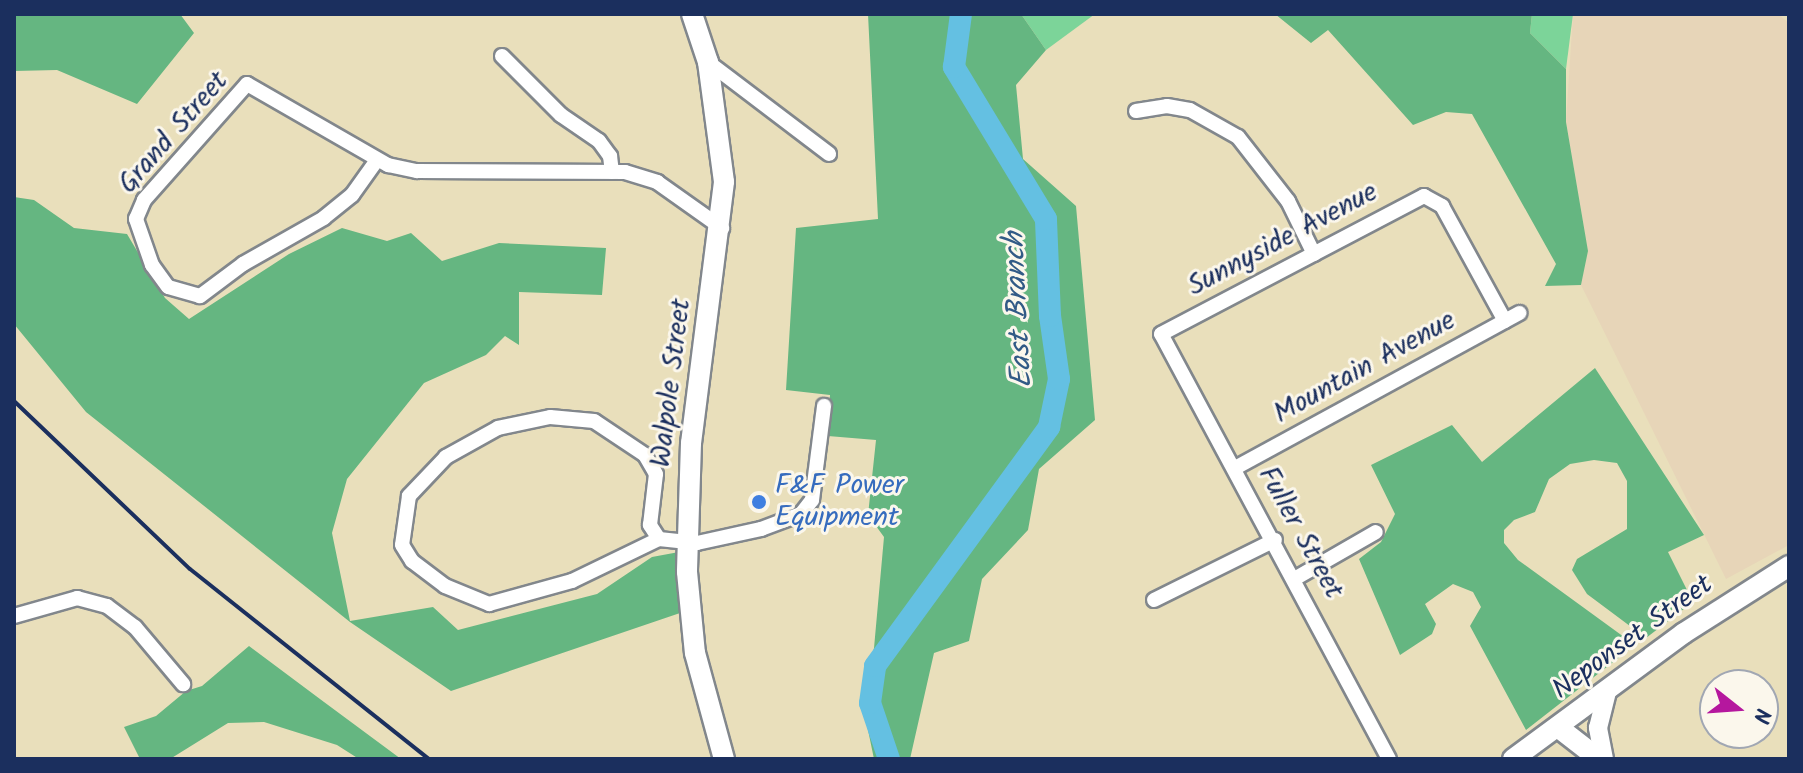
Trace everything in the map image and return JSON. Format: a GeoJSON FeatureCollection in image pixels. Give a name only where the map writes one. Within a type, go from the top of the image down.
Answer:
{"type":"FeatureCollection","features":[{"type":"Feature","properties":{"kind":"main road","name":"Walpole Street"},"geometry":{"type":"LineString","coordinates":[[692,14],[708,62],[724,182],[722,228],[697,385],[686,543],[695,653],[724,759]]}},
{"type":"Feature","properties":{"kind":"main road","name":"Neponset Street"},"geometry":{"type":"LineString","coordinates":[[1513,759],[1684,633],[1789,566]]}},
{"type":"Feature","properties":{"kind":"main road"},"geometry":{"type":"LineString","coordinates":[[1559,728],[1602,759]]}},
{"type":"Feature","properties":{"kind":"street"},"geometry":{"type":"LineString","coordinates":[[502,56],[561,115],[599,141],[612,172]]}},
{"type":"Feature","properties":{"kind":"street"},"geometry":{"type":"LineString","coordinates":[[708,62],[829,154]]}},
{"type":"Feature","properties":{"kind":"street","name":"Grand Street"},"geometry":{"type":"LineString","coordinates":[[377,160],[352,195],[324,218],[243,264],[200,296],[168,287],[152,265],[136,219],[144,200],[247,84],[377,160],[417,171],[612,172],[657,182],[722,228]]}},
{"type":"Feature","properties":{"kind":"street"},"geometry":{"type":"LineString","coordinates":[[1136,111],[1167,106],[1190,110],[1238,137],[1288,201],[1314,254]]}},
{"type":"Feature","properties":{"kind":"street","name":"Sunnyside Avenue"},"geometry":{"type":"LineString","coordinates":[[1161,334],[1418,197],[1430,197],[1442,206],[1505,321]]}},
{"type":"Feature","properties":{"kind":"street","name":"Mountain Avenue"},"geometry":{"type":"LineString","coordinates":[[1235,468],[1519,313]]}},
{"type":"Feature","properties":{"kind":"street","name":"Fuller Street"},"geometry":{"type":"LineString","coordinates":[[1161,334],[1296,578],[1389,759]]}},
{"type":"Feature","properties":{"kind":"street"},"geometry":{"type":"LineString","coordinates":[[659,539],[650,525],[656,474],[645,455],[594,421],[550,417],[498,428],[446,457],[409,496],[402,545],[412,561],[445,586],[489,604],[572,581],[659,539],[686,543],[761,529],[801,514],[818,479],[824,406]]}},
{"type":"Feature","properties":{"kind":"street"},"geometry":{"type":"LineString","coordinates":[[1296,578],[1376,532]]}},
{"type":"Feature","properties":{"kind":"street"},"geometry":{"type":"LineString","coordinates":[[1154,600],[1275,540]]}},
{"type":"Feature","properties":{"kind":"street"},"geometry":{"type":"LineString","coordinates":[[14,616],[77,598],[107,606],[135,627],[183,684]]}},
{"type":"Feature","properties":{"kind":"street"},"geometry":{"type":"LineString","coordinates":[[1602,759],[1598,728],[1607,691]]}},
{"type":"Feature","properties":{"kind":"shaded area"},"geometry":{"type":"Polygon","coordinates":[[[1573,14],[1778,14],[1789,23],[1789,545],[1726,579],[1581,285],[1588,251],[1566,122],[1573,14]]]}},
{"type":"Feature","properties":{"kind":"green space"},"geometry":{"type":"Polygon","coordinates":[[[14,14],[180,14],[194,33],[137,104],[57,70],[14,71],[14,14]]]}},
{"type":"Feature","properties":{"kind":"green space"},"geometry":{"type":"Polygon","coordinates":[[[868,14],[1021,14],[1046,50],[1016,85],[1023,159],[1076,206],[1095,420],[1039,469],[1028,530],[982,579],[969,641],[934,653],[910,759],[874,759],[862,701],[874,648],[884,537],[868,515],[876,440],[828,436],[830,395],[786,390],[796,228],[878,219],[868,14]]]}},
{"type":"Feature","properties":{"kind":"green space"},"geometry":{"type":"Polygon","coordinates":[[[1021,14],[1095,14],[1046,50],[1021,14]]]}},
{"type":"Feature","properties":{"kind":"green space"},"geometry":{"type":"Polygon","coordinates":[[[1275,14],[1532,14],[1530,33],[1566,69],[1566,122],[1588,251],[1581,285],[1545,286],[1556,264],[1472,114],[1446,112],[1413,125],[1328,30],[1311,43],[1275,14]]]}},
{"type":"Feature","properties":{"kind":"green space"},"geometry":{"type":"Polygon","coordinates":[[[1532,14],[1573,14],[1566,69],[1530,33],[1532,14]]]}},
{"type":"Feature","properties":{"kind":"green space"},"geometry":{"type":"Polygon","coordinates":[[[14,197],[34,200],[74,228],[127,234],[165,298],[189,319],[289,254],[342,228],[387,241],[411,233],[442,261],[499,243],[606,248],[602,295],[519,292],[519,345],[505,336],[486,355],[424,383],[347,479],[332,533],[350,621],[433,607],[458,630],[597,594],[652,557],[679,552],[683,612],[451,691],[350,622],[86,412],[14,324],[14,197]]]}},
{"type":"Feature","properties":{"kind":"green space"},"geometry":{"type":"Polygon","coordinates":[[[1595,368],[1704,535],[1668,552],[1693,602],[1646,638],[1587,594],[1572,570],[1577,559],[1627,529],[1627,481],[1617,463],[1594,460],[1570,464],[1549,479],[1535,512],[1514,520],[1504,530],[1504,543],[1518,560],[1635,645],[1526,730],[1470,626],[1481,607],[1473,592],[1453,584],[1425,604],[1436,624],[1432,634],[1400,655],[1359,559],[1381,542],[1395,514],[1371,465],[1452,425],[1482,462],[1595,368]]]}},
{"type":"Feature","properties":{"kind":"green space"},"geometry":{"type":"Polygon","coordinates":[[[249,646],[401,759],[359,759],[337,745],[264,722],[228,723],[170,759],[140,759],[124,727],[156,716],[186,691],[202,686],[249,646]]]}},
{"type":"Feature","properties":{"kind":"waterway","name":"East Branch"},"geometry":{"type":"LineString","coordinates":[[889,759],[870,703],[875,666],[1049,427],[1059,379],[1050,316],[1046,219],[954,67],[961,14]]}},
{"type":"Feature","properties":{"kind":"railway"},"geometry":{"type":"LineString","coordinates":[[14,401],[190,569],[429,759]]}},
{"type":"Feature","properties":{"kind":"place","name":"F&F Power Equipment"},"geometry":{"type":"Point","coordinates":[759,502]}}]}
